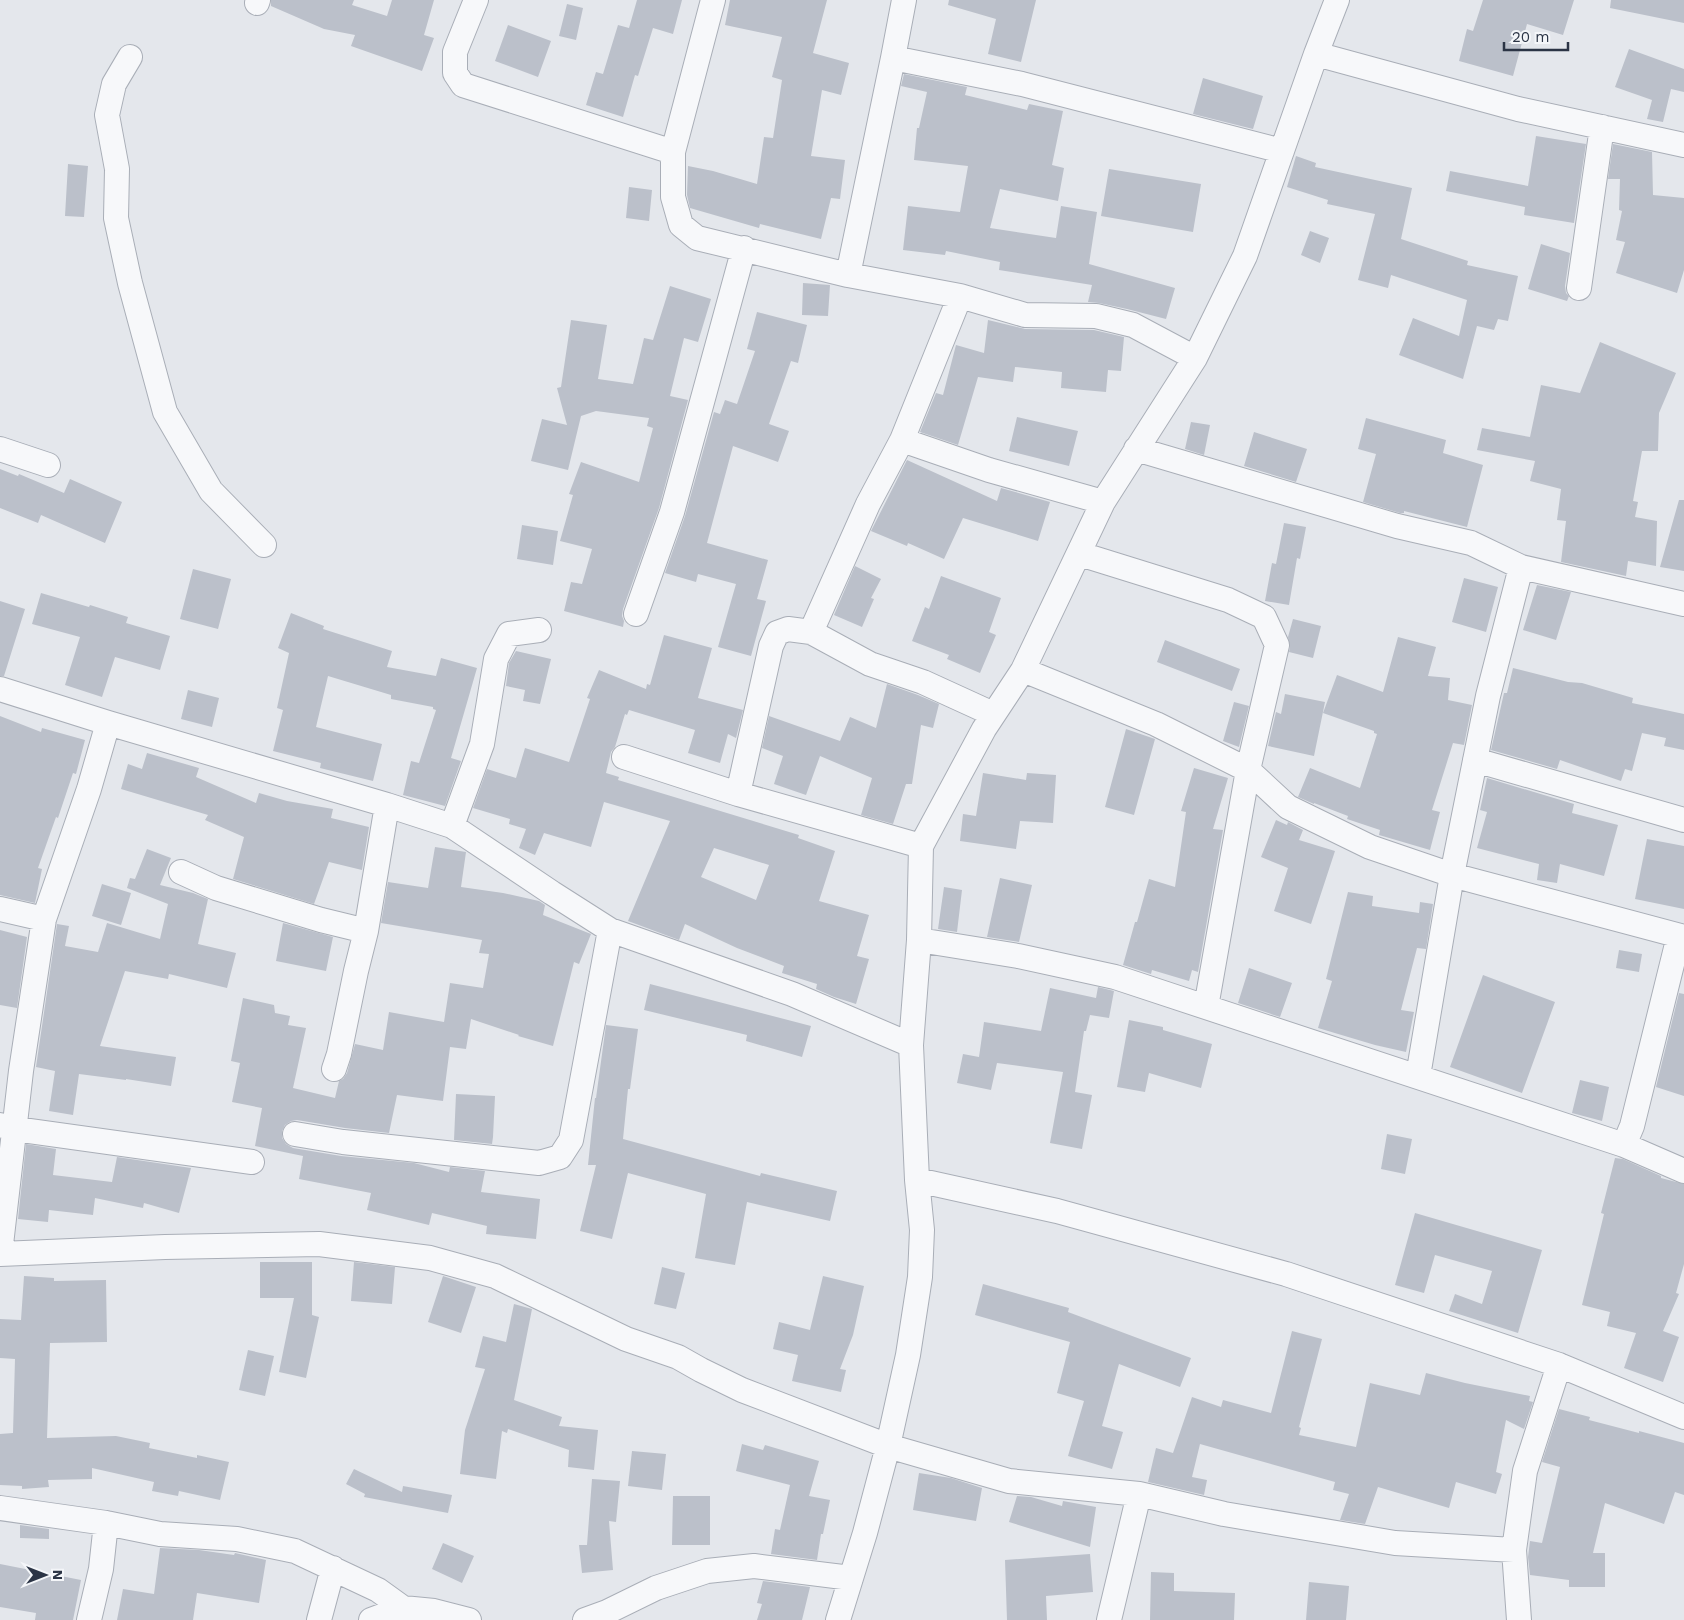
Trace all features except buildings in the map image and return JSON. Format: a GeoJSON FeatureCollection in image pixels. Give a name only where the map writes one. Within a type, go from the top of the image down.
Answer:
{"type":"FeatureCollection","features":[{"type":"Feature","properties":{"kind":"street"},"geometry":{"type":"LineString","coordinates":[[476,0],[455,52],[455,73],[463,85],[673,152]]}},
{"type":"Feature","properties":{"kind":"street"},"geometry":{"type":"LineString","coordinates":[[713,0],[673,152],[673,197],[682,225],[697,238],[848,275],[960,296],[1026,315],[1096,316],[1133,325],[1195,358]]}},
{"type":"Feature","properties":{"kind":"street"},"geometry":{"type":"LineString","coordinates":[[848,275],[894,58],[904,0]]}},
{"type":"Feature","properties":{"kind":"street"},"geometry":{"type":"LineString","coordinates":[[838,1620],[865,1533],[888,1446],[908,1355],[920,1277],[922,1230],[917,1180],[912,1044],[919,940],[921,846],[993,714],[1023,670],[1080,554],[1103,502],[1195,358],[1245,256],[1337,0]]}},
{"type":"Feature","properties":{"kind":"street"},"geometry":{"type":"LineString","coordinates":[[1316,54],[1518,109],[1684,145]]}},
{"type":"Feature","properties":{"kind":"street"},"geometry":{"type":"LineString","coordinates":[[130,57],[114,84],[107,115],[117,169],[116,218],[130,283],[165,412],[211,491],[264,544]]}},
{"type":"Feature","properties":{"kind":"street"},"geometry":{"type":"LineString","coordinates":[[894,58],[1022,84],[1282,151]]}},
{"type":"Feature","properties":{"kind":"street"},"geometry":{"type":"LineString","coordinates":[[1579,288],[1602,127]]}},
{"type":"Feature","properties":{"kind":"street"},"geometry":{"type":"LineString","coordinates":[[636,614],[672,512],[744,248]]}},
{"type":"Feature","properties":{"kind":"street"},"geometry":{"type":"LineString","coordinates":[[811,632],[868,504],[902,440],[960,296]]}},
{"type":"Feature","properties":{"kind":"street"},"geometry":{"type":"LineString","coordinates":[[902,440],[989,470],[1103,502]]}},
{"type":"Feature","properties":{"kind":"street"},"geometry":{"type":"LineString","coordinates":[[0,449],[48,465]]}},
{"type":"Feature","properties":{"kind":"street"},"geometry":{"type":"LineString","coordinates":[[1136,449],[1397,526],[1471,543],[1521,567],[1684,604]]}},
{"type":"Feature","properties":{"kind":"street"},"geometry":{"type":"LineString","coordinates":[[1080,554],[1228,600],[1264,617],[1277,645],[1248,770],[1206,1007]]}},
{"type":"Feature","properties":{"kind":"street"},"geometry":{"type":"LineString","coordinates":[[1418,1076],[1452,875],[1475,760],[1488,696],[1521,567]]}},
{"type":"Feature","properties":{"kind":"street"},"geometry":{"type":"LineString","coordinates":[[452,826],[482,744],[496,659],[509,634],[539,630]]}},
{"type":"Feature","properties":{"kind":"street"},"geometry":{"type":"LineString","coordinates":[[738,794],[771,646],[777,633],[788,630],[811,632],[870,664],[923,682],[993,714]]}},
{"type":"Feature","properties":{"kind":"street"},"geometry":{"type":"LineString","coordinates":[[1023,670],[1156,724],[1248,770],[1288,807],[1370,846],[1452,875],[1682,937],[1634,1118],[1624,1145]]}},
{"type":"Feature","properties":{"kind":"street"},"geometry":{"type":"LineString","coordinates":[[0,689],[452,826],[610,930],[792,994],[912,1044]]}},
{"type":"Feature","properties":{"kind":"street"},"geometry":{"type":"LineString","coordinates":[[108,723],[89,789],[44,920],[21,1071],[8,1128],[0,1253],[319,1244],[430,1258],[495,1276],[626,1339],[678,1357],[742,1390],[888,1446],[1009,1481],[1139,1494],[1224,1514],[1395,1544],[1514,1550]]}},
{"type":"Feature","properties":{"kind":"street"},"geometry":{"type":"LineString","coordinates":[[624,757],[738,794],[921,846]]}},
{"type":"Feature","properties":{"kind":"street"},"geometry":{"type":"LineString","coordinates":[[1475,760],[1684,820]]}},
{"type":"Feature","properties":{"kind":"street"},"geometry":{"type":"LineString","coordinates":[[334,1069],[366,931],[387,805]]}},
{"type":"Feature","properties":{"kind":"street"},"geometry":{"type":"LineString","coordinates":[[181,872],[216,888],[321,920],[366,931]]}},
{"type":"Feature","properties":{"kind":"street"},"geometry":{"type":"LineString","coordinates":[[0,908],[44,920]]}},
{"type":"Feature","properties":{"kind":"street"},"geometry":{"type":"LineString","coordinates":[[295,1134],[343,1142],[539,1163],[560,1157],[571,1140],[610,930]]}},
{"type":"Feature","properties":{"kind":"street"},"geometry":{"type":"LineString","coordinates":[[919,940],[1018,956],[1115,976],[1624,1145],[1684,1171]]}},
{"type":"Feature","properties":{"kind":"street"},"geometry":{"type":"LineString","coordinates":[[8,1128],[252,1162]]}},
{"type":"Feature","properties":{"kind":"street"},"geometry":{"type":"LineString","coordinates":[[917,1180],[1057,1210],[1286,1274],[1560,1365],[1684,1417]]}},
{"type":"Feature","properties":{"kind":"street"},"geometry":{"type":"LineString","coordinates":[[1519,1620],[1514,1550],[1525,1471],[1560,1365]]}},
{"type":"Feature","properties":{"kind":"street"},"geometry":{"type":"LineString","coordinates":[[1109,1620],[1139,1494]]}},
{"type":"Feature","properties":{"kind":"street"},"geometry":{"type":"LineString","coordinates":[[0,1508],[106,1523],[160,1534],[237,1538],[295,1550],[378,1590],[403,1608],[433,1616],[468,1620]]}},
{"type":"Feature","properties":{"kind":"street"},"geometry":{"type":"LineString","coordinates":[[89,1620],[101,1568],[106,1523]]}},
{"type":"Feature","properties":{"kind":"street"},"geometry":{"type":"LineString","coordinates":[[585,1620],[607,1612],[656,1588],[707,1571],[754,1566],[851,1578]]}},
{"type":"Feature","properties":{"kind":"street"},"geometry":{"type":"LineString","coordinates":[[319,1620],[333,1568]]}},
{"type":"Feature","properties":{"kind":"street"},"geometry":{"type":"LineString","coordinates":[[371,1620],[403,1608]]}}]}
